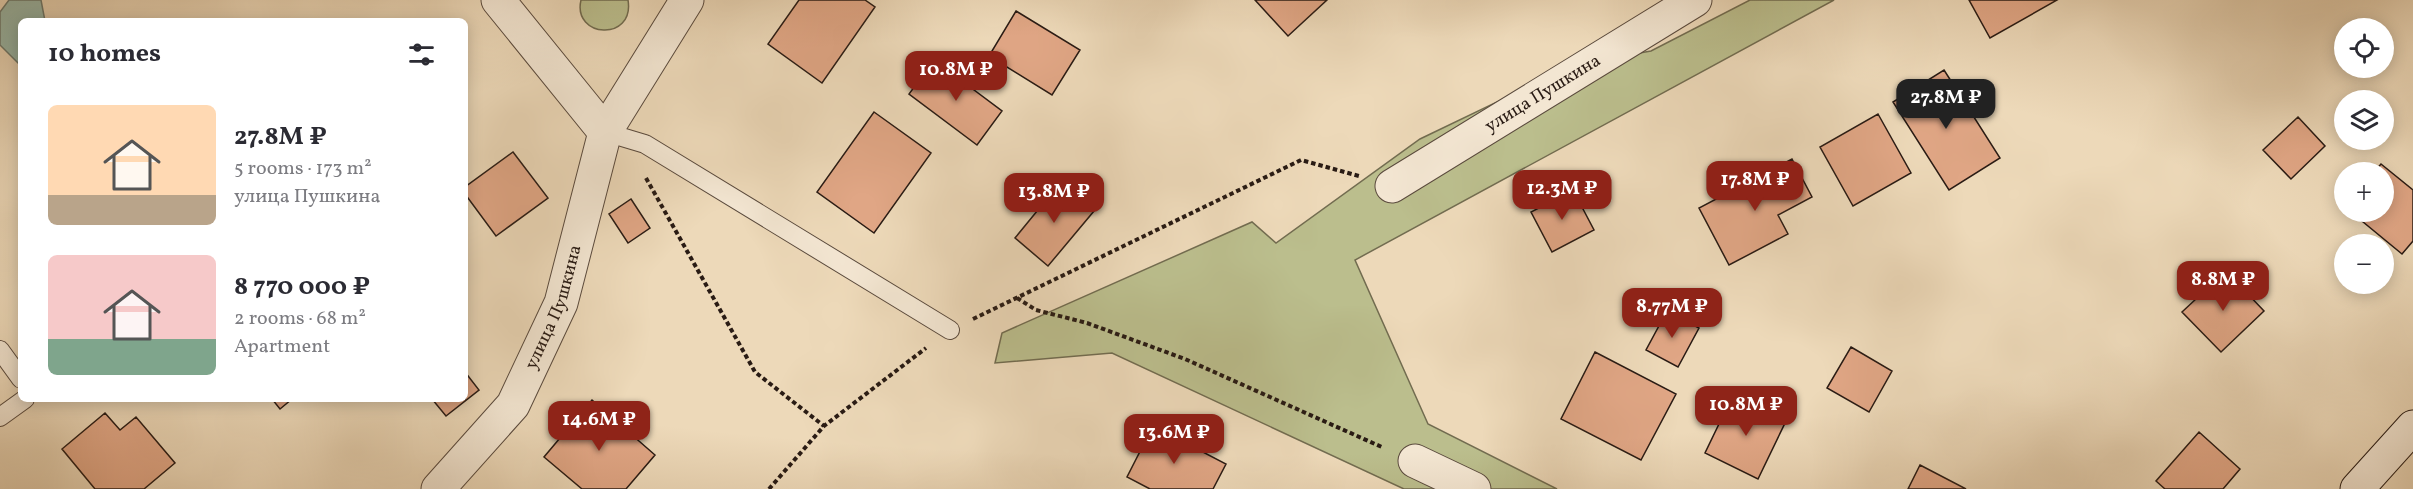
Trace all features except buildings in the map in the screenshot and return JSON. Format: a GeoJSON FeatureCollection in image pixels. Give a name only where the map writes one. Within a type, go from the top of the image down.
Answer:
{"type":"FeatureCollection","features":[{"type":"Feature","properties":{"kind":"street"},"geometry":{"type":"LineString","coordinates":[[498,0],[614,134]]}},
{"type":"Feature","properties":{"kind":"street","name":"улица Пушкина"},"geometry":{"type":"LineString","coordinates":[[438,489],[513,405],[561,303],[614,134],[687,0]]}},
{"type":"Feature","properties":{"kind":"street","name":"улица Пушкина"},"geometry":{"type":"LineString","coordinates":[[1392,186],[1695,0]]}},
{"type":"Feature","properties":{"kind":"street"},"geometry":{"type":"LineString","coordinates":[[2357,489],[2413,427]]}},
{"type":"Feature","properties":{"kind":"street"},"geometry":{"type":"LineString","coordinates":[[1415,461],[1474,489]]}},
{"type":"Feature","properties":{"kind":"lane"},"geometry":{"type":"LineString","coordinates":[[614,134],[645,144],[950,330]]}},
{"type":"Feature","properties":{"kind":"lane"},"geometry":{"type":"LineString","coordinates":[[0,350],[18,375]]}},
{"type":"Feature","properties":{"kind":"lane"},"geometry":{"type":"LineString","coordinates":[[0,417],[21,402]]}},
{"type":"Feature","properties":{"kind":"path"},"geometry":{"type":"LineString","coordinates":[[614,134],[755,372],[824,426]]}},
{"type":"Feature","properties":{"kind":"path"},"geometry":{"type":"LineString","coordinates":[[769,489],[824,426],[950,330],[1301,160],[1392,186]]}},
{"type":"Feature","properties":{"kind":"path"},"geometry":{"type":"LineString","coordinates":[[1017,298],[1035,310],[1087,323],[1185,359],[1415,461]]}},
{"type":"Feature","properties":{"kind":"green space"},"geometry":{"type":"Polygon","coordinates":[[[581,0],[628,0],[628,14],[622,23],[614,28],[604,30],[594,28],[586,22],[581,13],[581,0]]]}},
{"type":"Feature","properties":{"kind":"green space"},"geometry":{"type":"Polygon","coordinates":[[[1750,0],[1834,0],[1355,260],[1428,424],[1557,489],[1404,489],[1112,353],[995,363],[1002,333],[1252,222],[1276,243],[1420,139],[1576,64],[1651,51],[1750,0]]]}},
{"type":"Feature","properties":{"kind":"shaded area"},"geometry":{"type":"Polygon","coordinates":[[[9,0],[41,0],[44,18],[18,18],[18,63],[0,45],[0,12],[9,0]]]}}]}
